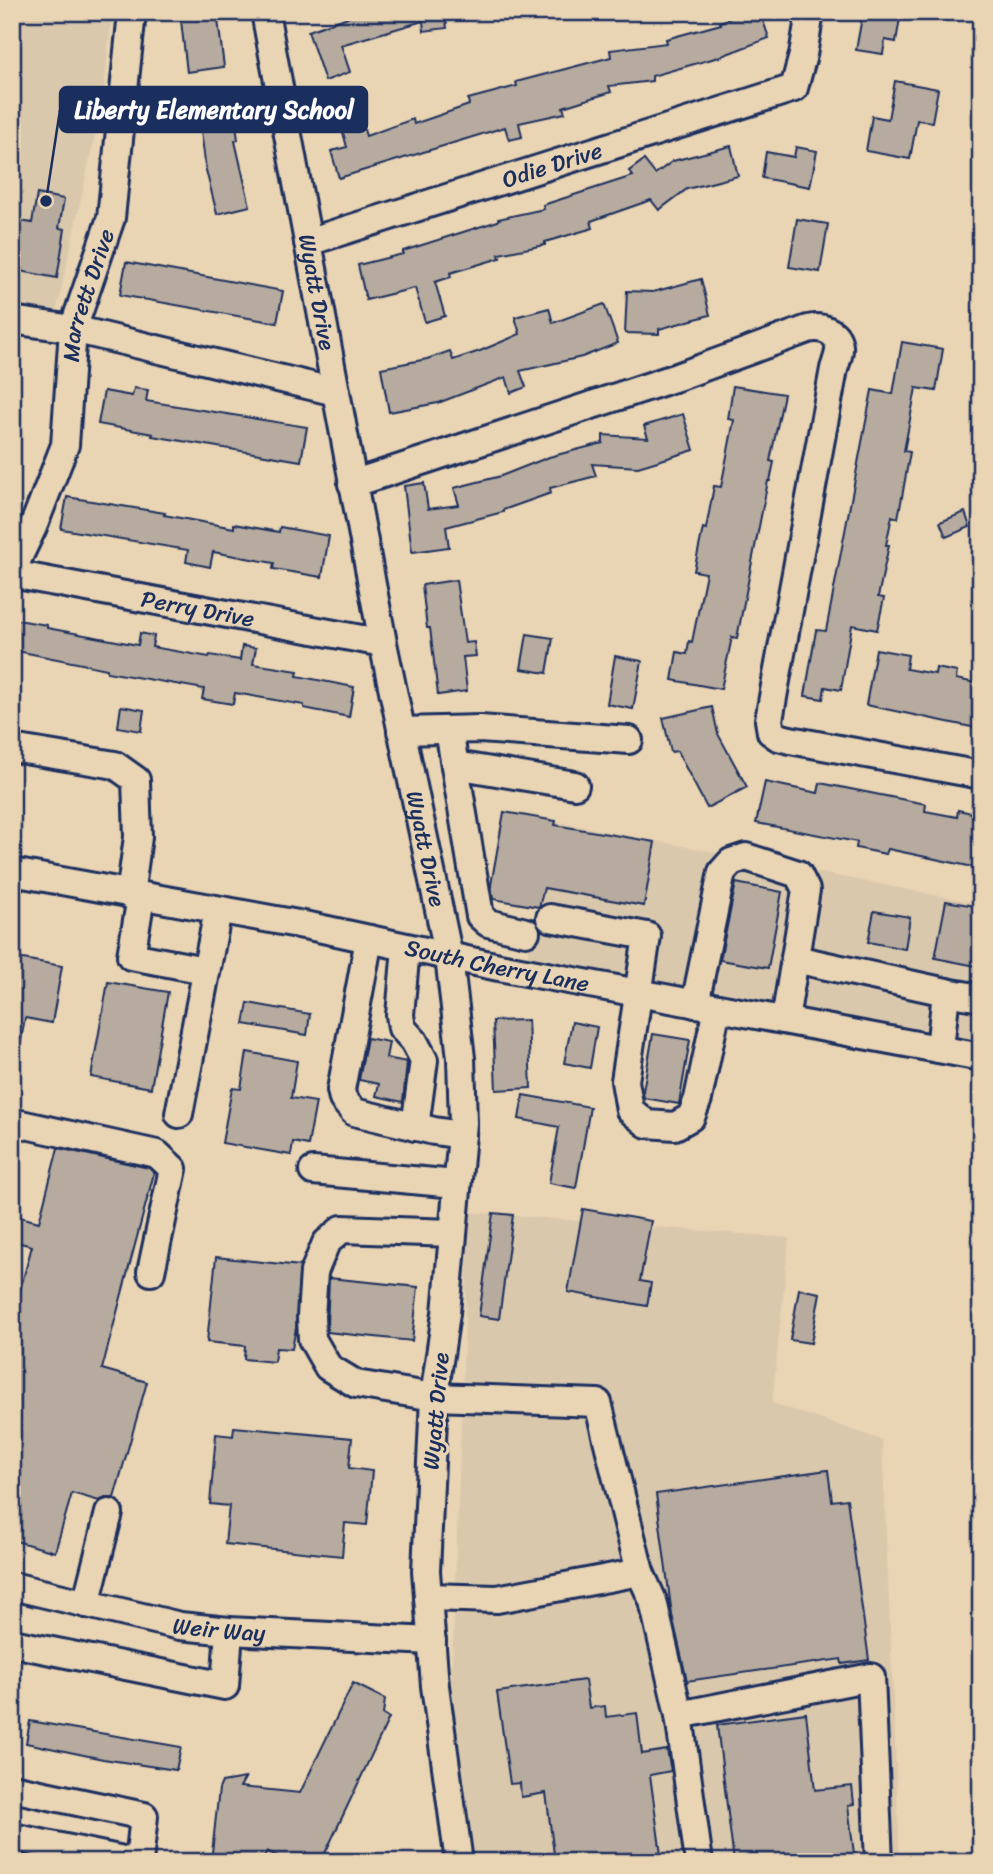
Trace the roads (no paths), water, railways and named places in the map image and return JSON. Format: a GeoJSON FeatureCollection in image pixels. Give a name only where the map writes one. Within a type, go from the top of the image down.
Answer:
{"type":"FeatureCollection","features":[{"type":"Feature","properties":{"kind":"street","name":"Marrett Drive"},"geometry":{"type":"LineString","coordinates":[[12,572],[33,527],[65,444],[73,329],[111,218],[132,12]]}},
{"type":"Feature","properties":{"kind":"street","name":"Wyatt Drive"},"geometry":{"type":"LineString","coordinates":[[265,12],[352,484],[449,957],[461,1058],[462,1135],[446,1313],[434,1396],[426,1571],[458,1862]]}},
{"type":"Feature","properties":{"kind":"street","name":"Odie Drive"},"geometry":{"type":"LineString","coordinates":[[308,242],[794,88],[810,12]]}},
{"type":"Feature","properties":{"kind":"street"},"geometry":{"type":"LineString","coordinates":[[12,320],[73,329],[336,392]]}},
{"type":"Feature","properties":{"kind":"street"},"geometry":{"type":"LineString","coordinates":[[352,484],[677,377],[818,327],[836,337],[840,348],[775,686],[769,720],[771,732],[790,740],[981,775]]}},
{"type":"Feature","properties":{"kind":"street","name":"Perry Drive"},"geometry":{"type":"LineString","coordinates":[[12,572],[383,643]]}},
{"type":"Feature","properties":{"kind":"street"},"geometry":{"type":"LineString","coordinates":[[449,730],[478,910],[483,920],[517,930],[499,967]]}},
{"type":"Feature","properties":{"kind":"street"},"geometry":{"type":"LineString","coordinates":[[401,731],[517,731],[629,740]]}},
{"type":"Feature","properties":{"kind":"street"},"geometry":{"type":"LineString","coordinates":[[12,747],[115,765],[136,780],[138,837],[131,956],[205,970]]}},
{"type":"Feature","properties":{"kind":"street"},"geometry":{"type":"LineString","coordinates":[[455,765],[575,785]]}},
{"type":"Feature","properties":{"kind":"street"},"geometry":{"type":"LineString","coordinates":[[550,918],[647,936],[625,1081],[630,1110],[647,1124],[675,1126],[691,1117],[698,1099],[722,872],[731,862],[746,857],[798,874],[806,890],[785,1020]]}},
{"type":"Feature","properties":{"kind":"street","name":"South Cherry Lane"},"geometry":{"type":"LineString","coordinates":[[12,872],[981,1057]]}},
{"type":"Feature","properties":{"kind":"street"},"geometry":{"type":"LineString","coordinates":[[179,1114],[218,910]]}},
{"type":"Feature","properties":{"kind":"street"},"geometry":{"type":"LineString","coordinates":[[369,939],[341,1090],[343,1099],[354,1112],[462,1135]]}},
{"type":"Feature","properties":{"kind":"street"},"geometry":{"type":"LineString","coordinates":[[406,948],[400,1015],[402,1028],[414,1041],[424,1060],[415,1127]]}},
{"type":"Feature","properties":{"kind":"street"},"geometry":{"type":"LineString","coordinates":[[795,959],[981,998]]}},
{"type":"Feature","properties":{"kind":"street"},"geometry":{"type":"LineString","coordinates":[[940,1049],[946,992]]}},
{"type":"Feature","properties":{"kind":"street"},"geometry":{"type":"LineString","coordinates":[[12,1122],[157,1154],[173,1169],[151,1272]]}},
{"type":"Feature","properties":{"kind":"street"},"geometry":{"type":"LineString","coordinates":[[313,1171],[456,1184]]}},
{"type":"Feature","properties":{"kind":"street"},"geometry":{"type":"LineString","coordinates":[[452,1233],[342,1229],[326,1243],[314,1272],[312,1339],[328,1367],[356,1384],[434,1396],[598,1403],[639,1572],[653,1601],[679,1715],[699,1862]]}},
{"type":"Feature","properties":{"kind":"street"},"geometry":{"type":"LineString","coordinates":[[86,1604],[109,1513]]}},
{"type":"Feature","properties":{"kind":"street"},"geometry":{"type":"LineString","coordinates":[[428,1597],[496,1599],[639,1572]]}},
{"type":"Feature","properties":{"kind":"street","name":"Weir Way"},"geometry":{"type":"LineString","coordinates":[[12,1587],[180,1626],[432,1641]]}},
{"type":"Feature","properties":{"kind":"street"},"geometry":{"type":"LineString","coordinates":[[12,1643],[225,1686],[229,1631]]}},
{"type":"Feature","properties":{"kind":"street"},"geometry":{"type":"LineString","coordinates":[[679,1715],[871,1676],[879,1862]]}},
{"type":"Feature","properties":{"kind":"street"},"geometry":{"type":"LineString","coordinates":[[12,1788],[144,1816],[139,1862]]}},
{"type":"Feature","properties":{"kind":"street"},"geometry":{"type":"LineString","coordinates":[[12,1837],[134,1862]]}},
{"type":"Feature","properties":{"kind":"place","name":"Liberty Elementary School"},"geometry":{"type":"Point","coordinates":[46,201]}}]}
